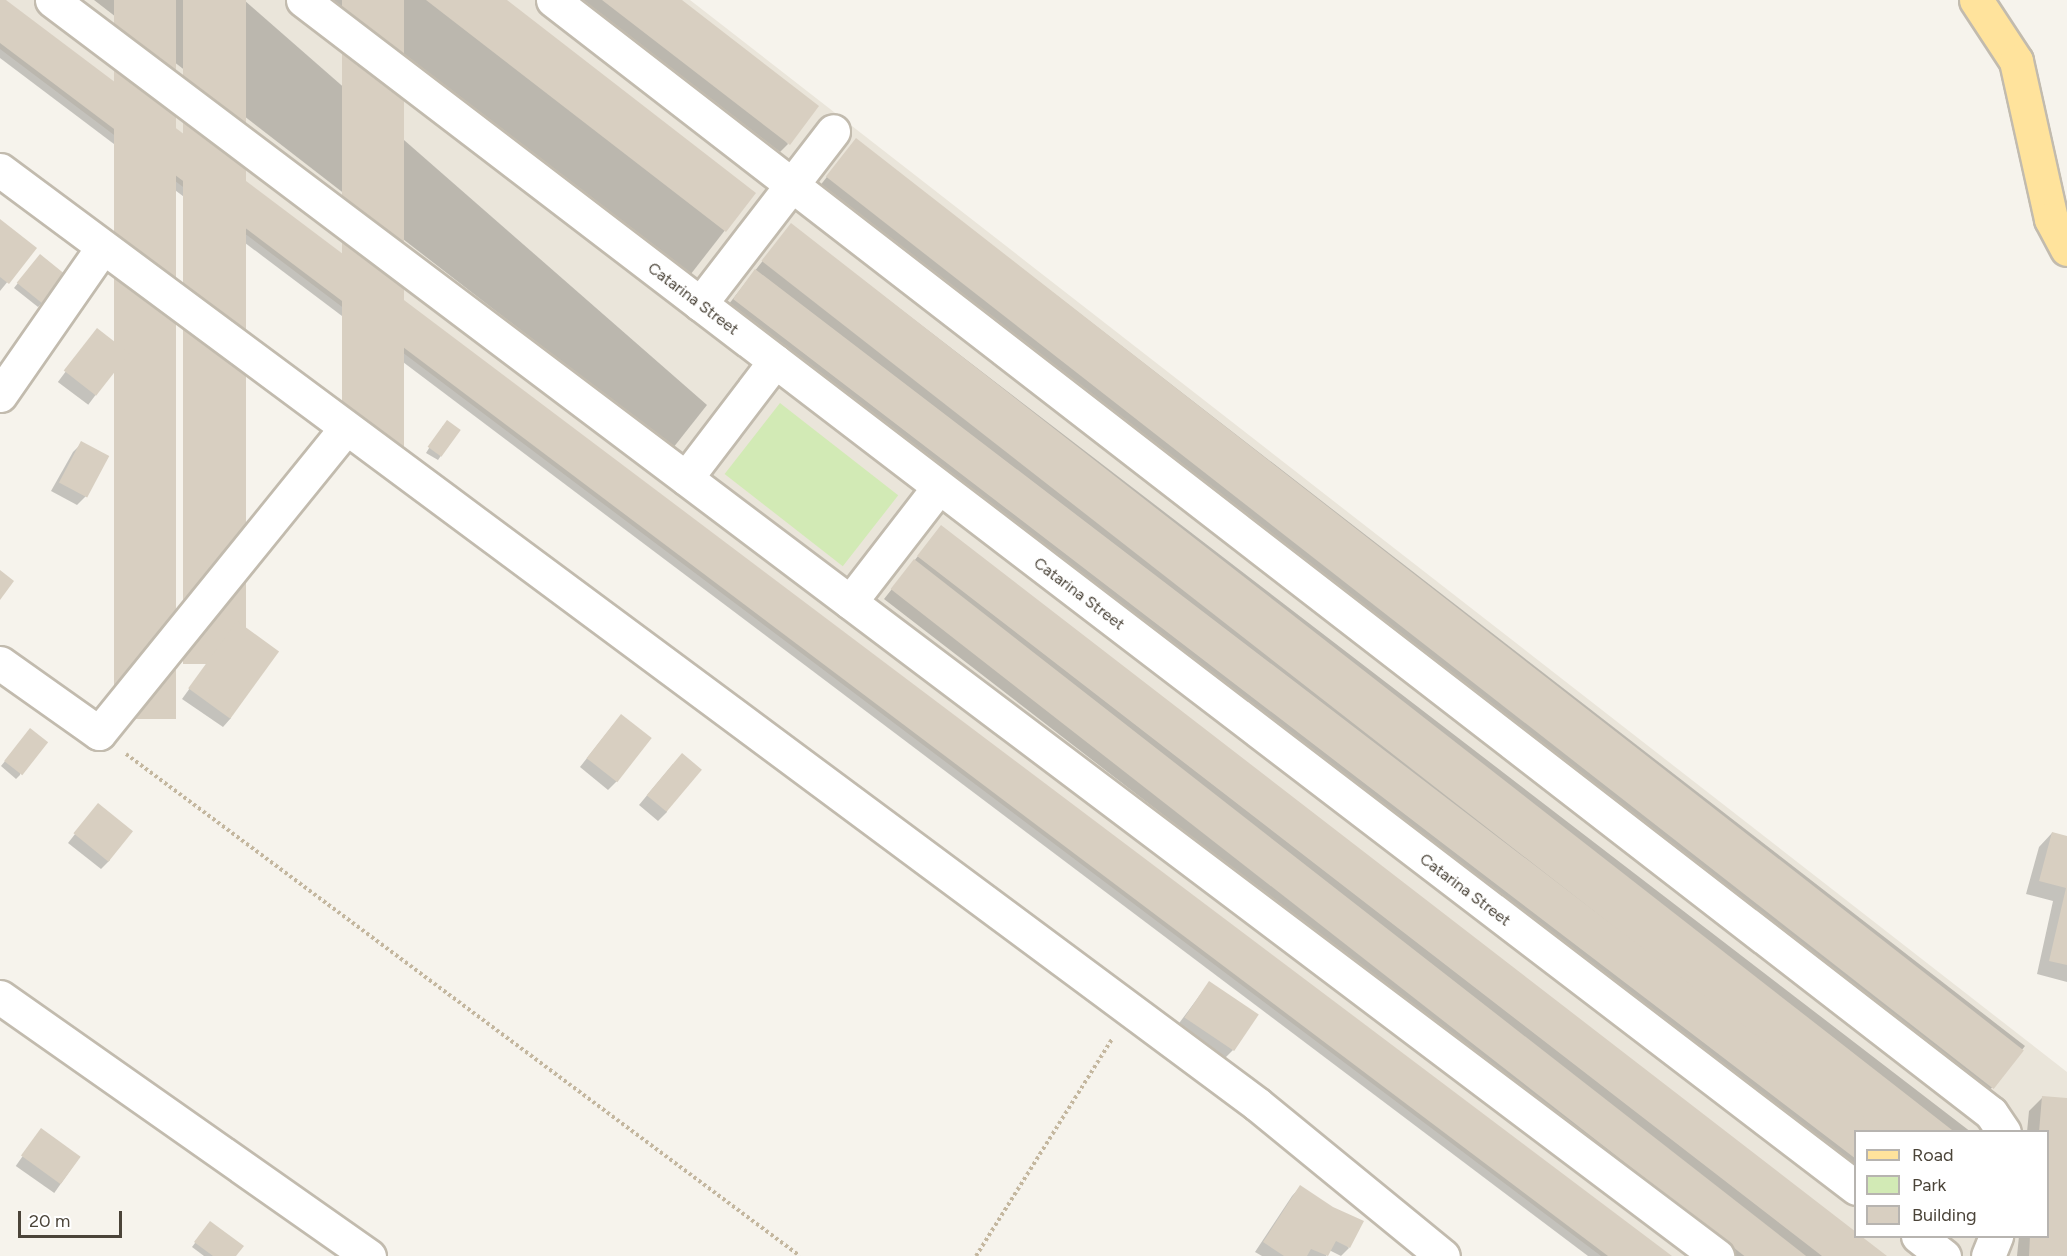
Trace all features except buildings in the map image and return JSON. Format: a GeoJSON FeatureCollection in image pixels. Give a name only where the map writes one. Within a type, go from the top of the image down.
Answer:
{"type":"FeatureCollection","features":[{"type":"Feature","properties":{"kind":"main road"},"geometry":{"type":"LineString","coordinates":[[1976,0],[2016,62],[2052,219],[2067,249]]}},
{"type":"Feature","properties":{"kind":"street"},"geometry":{"type":"LineString","coordinates":[[52,0],[1717,1256]]}},
{"type":"Feature","properties":{"kind":"street","name":"Catarina Street"},"geometry":{"type":"LineString","coordinates":[[303,0],[1854,1186]]}},
{"type":"Feature","properties":{"kind":"street"},"geometry":{"type":"LineString","coordinates":[[553,0],[1991,1113],[2003,1130]]}},
{"type":"Feature","properties":{"kind":"street"},"geometry":{"type":"LineString","coordinates":[[700,304],[833,131]]}},
{"type":"Feature","properties":{"kind":"street"},"geometry":{"type":"LineString","coordinates":[[0,170],[345,429],[773,742],[1257,1104],[1443,1256]]}},
{"type":"Feature","properties":{"kind":"street"},"geometry":{"type":"LineString","coordinates":[[0,395],[104,247]]}},
{"type":"Feature","properties":{"kind":"street"},"geometry":{"type":"LineString","coordinates":[[686,478],[775,361]]}},
{"type":"Feature","properties":{"kind":"street"},"geometry":{"type":"LineString","coordinates":[[0,663],[99,733],[345,429]]}},
{"type":"Feature","properties":{"kind":"street"},"geometry":{"type":"LineString","coordinates":[[850,602],[939,487]]}},
{"type":"Feature","properties":{"kind":"street"},"geometry":{"type":"LineString","coordinates":[[0,997],[369,1256]]}},
{"type":"Feature","properties":{"kind":"street"},"geometry":{"type":"LineString","coordinates":[[1921,1238],[1944,1256]]}},
{"type":"Feature","properties":{"kind":"street"},"geometry":{"type":"LineString","coordinates":[[1988,1256],[1995,1238]]}},
{"type":"Feature","properties":{"kind":"path"},"geometry":{"type":"LineString","coordinates":[[99,733],[800,1256]]}},
{"type":"Feature","properties":{"kind":"path"},"geometry":{"type":"LineString","coordinates":[[976,1256],[1130,1011]]}},
{"type":"Feature","properties":{"kind":"shaded area"},"geometry":{"type":"Polygon","coordinates":[[[0,0],[690,0],[2067,1072],[2067,1256],[1601,1256],[0,49],[0,0]]]}},
{"type":"Feature","properties":{"kind":"green space"},"geometry":{"type":"Polygon","coordinates":[[[780,403],[898,495],[843,566],[725,474],[780,403]]]}}]}
